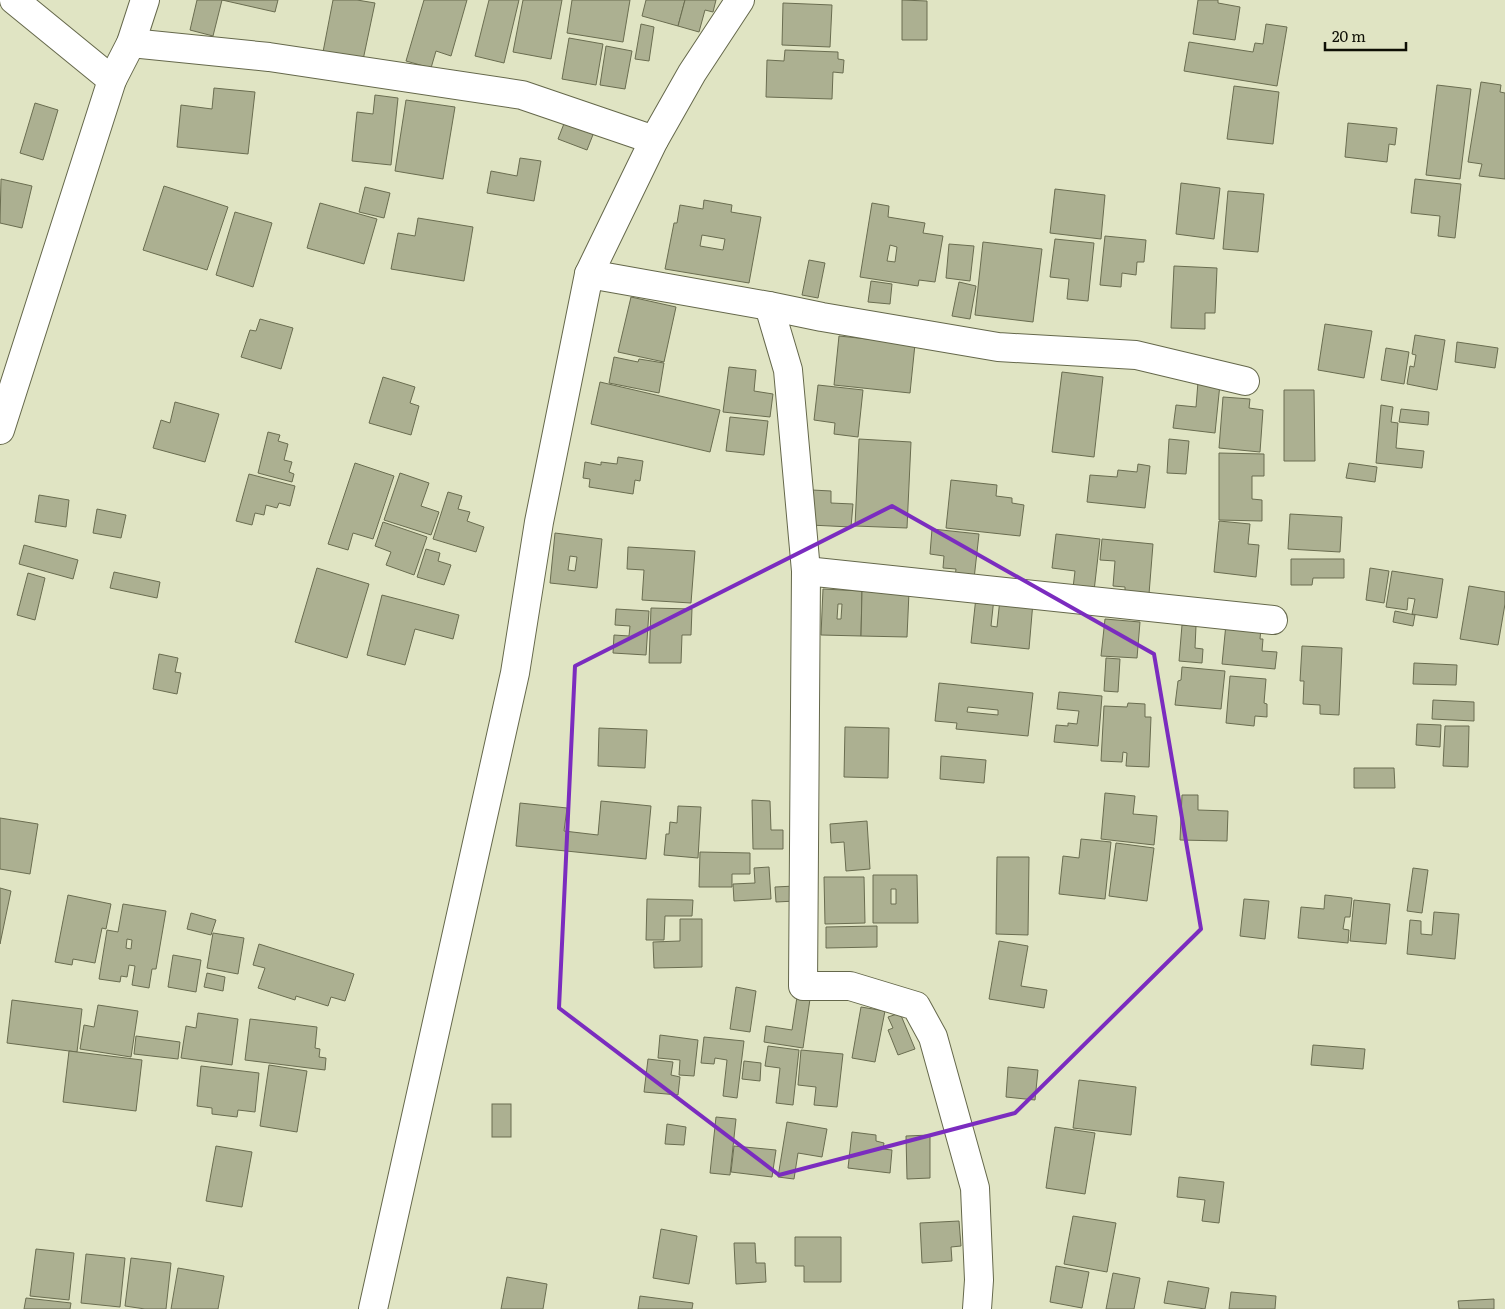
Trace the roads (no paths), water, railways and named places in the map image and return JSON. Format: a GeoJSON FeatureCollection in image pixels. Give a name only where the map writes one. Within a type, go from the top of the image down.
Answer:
{"type":"FeatureCollection","features":[{"type":"Feature","properties":{"kind":"street"},"geometry":{"type":"LineString","coordinates":[[14,0],[112,80]]}},
{"type":"Feature","properties":{"kind":"street"},"geometry":{"type":"LineString","coordinates":[[0,430],[112,80],[131,43],[145,0]]}},
{"type":"Feature","properties":{"kind":"street"},"geometry":{"type":"LineString","coordinates":[[373,1309],[514,673],[539,522],[589,274],[654,140],[692,73],[740,0]]}},
{"type":"Feature","properties":{"kind":"street"},"geometry":{"type":"LineString","coordinates":[[131,43],[269,57],[522,95],[654,140]]}},
{"type":"Feature","properties":{"kind":"street"},"geometry":{"type":"LineString","coordinates":[[589,274],[998,348],[1136,355],[1245,381]]}},
{"type":"Feature","properties":{"kind":"street"},"geometry":{"type":"LineString","coordinates":[[769,306],[788,370],[806,571],[803,986],[850,986],[916,1006],[929,1029],[933,1037],[975,1188],[979,1280],[977,1309]]}},
{"type":"Feature","properties":{"kind":"street"},"geometry":{"type":"LineString","coordinates":[[806,571],[1272,620]]}}]}
